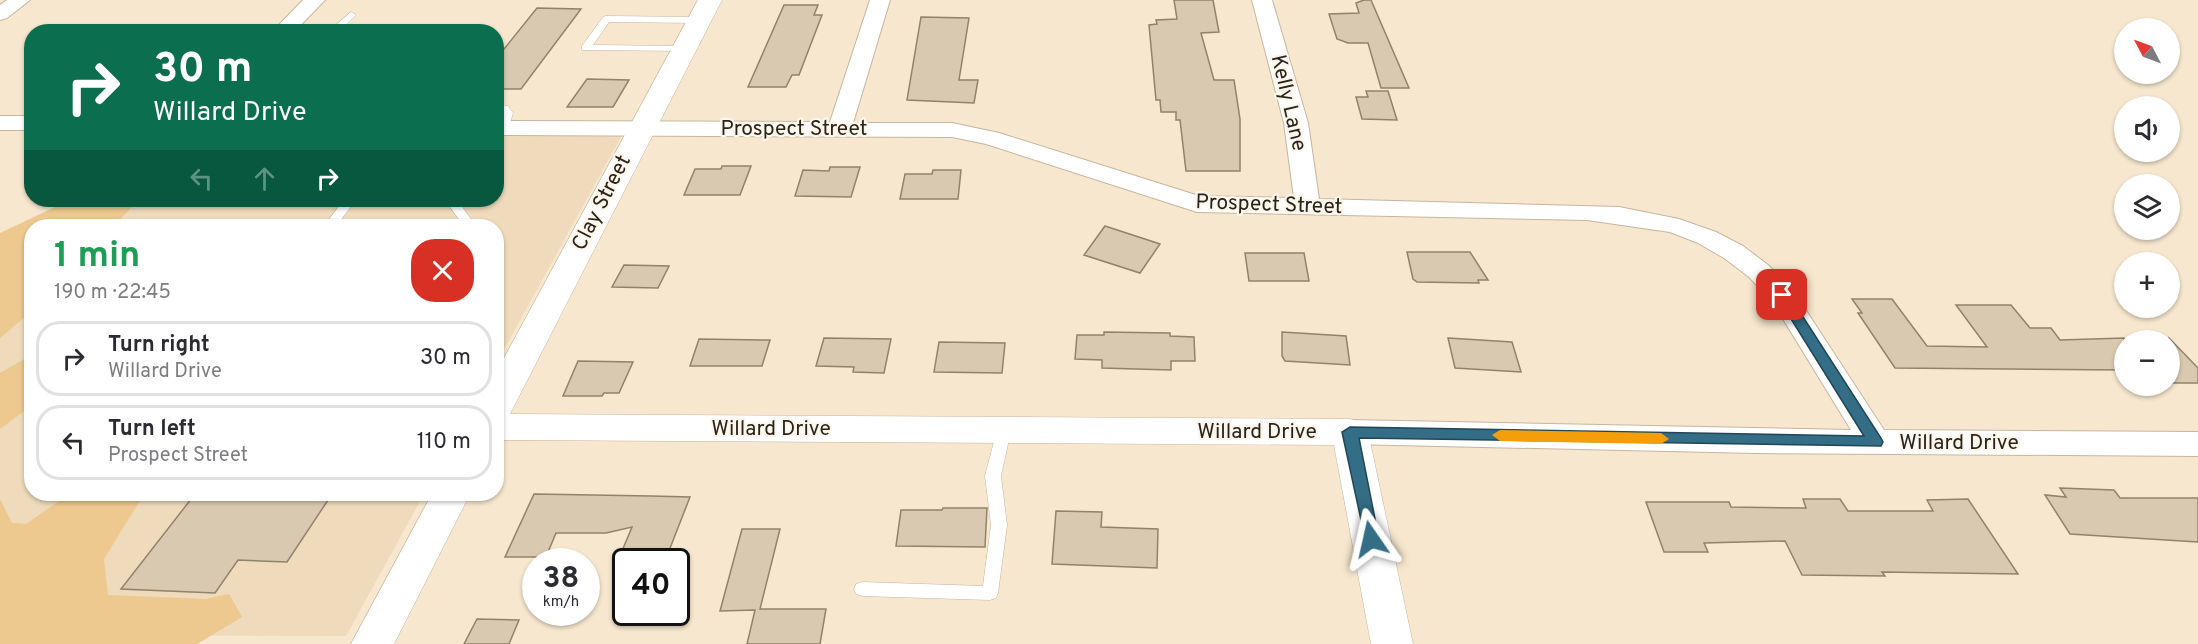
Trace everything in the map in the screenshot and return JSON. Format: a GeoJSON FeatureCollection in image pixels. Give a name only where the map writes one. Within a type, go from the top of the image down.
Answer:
{"type":"FeatureCollection","features":[{"type":"Feature","properties":{"kind":"street"},"geometry":{"type":"LineString","coordinates":[[0,14],[20,0]]}},
{"type":"Feature","properties":{"kind":"street"},"geometry":{"type":"LineString","coordinates":[[290,24],[315,0]]}},
{"type":"Feature","properties":{"kind":"street"},"geometry":{"type":"LineString","coordinates":[[840,128],[880,0]]}},
{"type":"Feature","properties":{"kind":"street","name":"Kelly Lane"},"geometry":{"type":"LineString","coordinates":[[1262,0],[1296,123],[1308,208]]}},
{"type":"Feature","properties":{"kind":"street","name":"Clay Street"},"geometry":{"type":"LineString","coordinates":[[504,392],[639,130],[704,10]]}},
{"type":"Feature","properties":{"kind":"street","name":"Prospect Street"},"geometry":{"type":"LineString","coordinates":[[504,121],[639,130],[936,129],[972,133],[1181,201],[1216,206],[1611,212],[1653,219],[1680,226],[1726,247],[1767,277],[1782,295],[1875,442]]}},
{"type":"Feature","properties":{"kind":"street"},"geometry":{"type":"LineString","coordinates":[[0,123],[24,123]]}},
{"type":"Feature","properties":{"kind":"street","name":"Willard Drive"},"geometry":{"type":"LineString","coordinates":[[504,427],[1350,432],[1875,442],[2198,444]]}},
{"type":"Feature","properties":{"kind":"street"},"geometry":{"type":"LineString","coordinates":[[1350,432],[1392,644]]}},
{"type":"Feature","properties":{"kind":"street"},"geometry":{"type":"LineString","coordinates":[[372,644],[447,501]]}},
{"type":"Feature","properties":{"kind":"lane"},"geometry":{"type":"LineString","coordinates":[[683,49],[586,48],[606,19],[704,10]]}},
{"type":"Feature","properties":{"kind":"lane"},"geometry":{"type":"LineString","coordinates":[[341,24],[351,15]]}},
{"type":"Feature","properties":{"kind":"lane"},"geometry":{"type":"LineString","coordinates":[[862,590],[990,593],[999,525],[993,476],[1004,430]]}},
{"type":"Feature","properties":{"kind":"shaded area"},"geometry":{"type":"Polygon","coordinates":[[[622,135],[504,349],[504,219],[66,219],[79,207],[504,207],[504,136],[622,135]]]}},
{"type":"Feature","properties":{"kind":"shaded area"},"geometry":{"type":"Polygon","coordinates":[[[55,207],[132,207],[120,219],[30,219],[55,207]]]}},
{"type":"Feature","properties":{"kind":"shaded area"},"geometry":{"type":"Polygon","coordinates":[[[24,222],[24,318],[0,338],[0,233],[24,222]]]}},
{"type":"Feature","properties":{"kind":"shaded area"},"geometry":{"type":"Polygon","coordinates":[[[24,258],[24,501],[420,501],[346,636],[92,635],[0,644],[0,281],[24,258]]]}},
{"type":"Feature","properties":{"kind":"shaded area"},"geometry":{"type":"Polygon","coordinates":[[[24,359],[24,411],[0,429],[0,373],[24,359]]]}},
{"type":"Feature","properties":{"kind":"shaded area"},"geometry":{"type":"Polygon","coordinates":[[[0,499],[12,523],[26,524],[59,501],[140,501],[104,559],[108,595],[205,599],[229,594],[242,617],[197,644],[0,644],[0,499]]]}},
{"type":"Feature","properties":{"kind":"building"},"geometry":{"type":"Polygon","coordinates":[[[1174,0],[1213,0],[1219,32],[1201,33],[1214,80],[1234,80],[1240,119],[1240,171],[1186,171],[1180,120],[1176,120],[1176,112],[1161,112],[1160,100],[1156,100],[1149,25],[1157,24],[1156,20],[1177,19],[1174,0]]]}},
{"type":"Feature","properties":{"kind":"building"},"geometry":{"type":"Polygon","coordinates":[[[1371,0],[1409,88],[1381,88],[1368,43],[1348,43],[1337,39],[1329,14],[1359,13],[1356,3],[1371,0]]]}},
{"type":"Feature","properties":{"kind":"building"},"geometry":{"type":"Polygon","coordinates":[[[784,5],[818,5],[814,15],[822,15],[799,75],[792,75],[786,87],[748,87],[784,5]]]}},
{"type":"Feature","properties":{"kind":"building"},"geometry":{"type":"Polygon","coordinates":[[[537,8],[581,9],[521,89],[504,89],[504,49],[537,8]]]}},
{"type":"Feature","properties":{"kind":"building"},"geometry":{"type":"Polygon","coordinates":[[[921,17],[969,18],[959,80],[978,80],[974,103],[907,100],[921,17]]]}},
{"type":"Feature","properties":{"kind":"building"},"geometry":{"type":"Polygon","coordinates":[[[587,79],[629,80],[613,107],[567,107],[587,79]]]}},
{"type":"Feature","properties":{"kind":"building"},"geometry":{"type":"Polygon","coordinates":[[[1366,91],[1388,91],[1397,120],[1362,119],[1356,97],[1368,97],[1366,91]]]}},
{"type":"Feature","properties":{"kind":"building"},"geometry":{"type":"Polygon","coordinates":[[[722,166],[751,166],[740,195],[684,195],[695,169],[721,169],[722,166]]]}},
{"type":"Feature","properties":{"kind":"building"},"geometry":{"type":"Polygon","coordinates":[[[830,167],[860,167],[851,197],[795,196],[803,170],[829,171],[830,167]]]}},
{"type":"Feature","properties":{"kind":"building"},"geometry":{"type":"Polygon","coordinates":[[[933,170],[961,170],[958,199],[900,199],[905,174],[932,174],[933,170]]]}},
{"type":"Feature","properties":{"kind":"building"},"geometry":{"type":"Polygon","coordinates":[[[1105,226],[1160,244],[1140,273],[1084,255],[1105,226]]]}},
{"type":"Feature","properties":{"kind":"building"},"geometry":{"type":"Polygon","coordinates":[[[1407,252],[1470,252],[1488,280],[1478,280],[1479,283],[1417,282],[1413,279],[1407,252]]]}},
{"type":"Feature","properties":{"kind":"building"},"geometry":{"type":"Polygon","coordinates":[[[1245,253],[1304,253],[1309,281],[1249,281],[1245,253]]]}},
{"type":"Feature","properties":{"kind":"building"},"geometry":{"type":"Polygon","coordinates":[[[624,265],[669,266],[658,288],[612,287],[624,265]]]}},
{"type":"Feature","properties":{"kind":"building"},"geometry":{"type":"Polygon","coordinates":[[[1852,299],[1892,299],[1927,346],[1987,347],[1956,305],[2011,305],[2030,328],[2051,328],[2060,340],[2114,338],[2114,370],[1895,368],[1858,313],[1862,313],[1852,299]]]}},
{"type":"Feature","properties":{"kind":"building"},"geometry":{"type":"Polygon","coordinates":[[[1104,332],[1170,333],[1170,336],[1194,337],[1195,361],[1171,361],[1171,370],[1102,368],[1102,360],[1075,359],[1077,335],[1104,335],[1104,332]]]}},
{"type":"Feature","properties":{"kind":"building"},"geometry":{"type":"Polygon","coordinates":[[[1282,332],[1346,336],[1350,365],[1285,361],[1282,356],[1282,332]]]}},
{"type":"Feature","properties":{"kind":"building"},"geometry":{"type":"Polygon","coordinates":[[[824,338],[891,339],[884,373],[853,372],[854,367],[816,366],[824,338]]]}},
{"type":"Feature","properties":{"kind":"building"},"geometry":{"type":"Polygon","coordinates":[[[1448,338],[1512,342],[1521,372],[1455,368],[1448,338]]]}},
{"type":"Feature","properties":{"kind":"building"},"geometry":{"type":"Polygon","coordinates":[[[699,339],[770,340],[762,366],[690,366],[699,339]]]}},
{"type":"Feature","properties":{"kind":"building"},"geometry":{"type":"Polygon","coordinates":[[[939,342],[1005,343],[1002,373],[934,372],[939,342]]]}},
{"type":"Feature","properties":{"kind":"building"},"geometry":{"type":"Polygon","coordinates":[[[2180,349],[2198,368],[2198,383],[2180,383],[2180,349]]]}},
{"type":"Feature","properties":{"kind":"building"},"geometry":{"type":"Polygon","coordinates":[[[578,361],[633,362],[619,393],[604,393],[602,396],[563,396],[578,361]]]}},
{"type":"Feature","properties":{"kind":"building"},"geometry":{"type":"Polygon","coordinates":[[[2060,488],[2114,490],[2120,498],[2198,498],[2198,542],[2070,534],[2045,495],[2066,497],[2060,488]]]}},
{"type":"Feature","properties":{"kind":"building"},"geometry":{"type":"Polygon","coordinates":[[[534,494],[690,497],[670,548],[623,548],[632,527],[606,533],[556,533],[550,548],[522,548],[522,557],[505,557],[534,494]]]}},
{"type":"Feature","properties":{"kind":"building"},"geometry":{"type":"Polygon","coordinates":[[[1803,499],[1840,499],[1848,511],[1933,511],[1927,500],[1968,499],[2018,574],[1882,572],[1885,576],[1802,575],[1785,541],[1704,543],[1708,552],[1664,552],[1646,502],[1729,502],[1731,507],[1806,508],[1803,499]]]}},
{"type":"Feature","properties":{"kind":"building"},"geometry":{"type":"Polygon","coordinates":[[[190,501],[327,501],[287,562],[238,560],[215,593],[121,589],[190,501]]]}},
{"type":"Feature","properties":{"kind":"building"},"geometry":{"type":"Polygon","coordinates":[[[943,508],[987,508],[985,547],[896,546],[901,510],[942,510],[943,508]]]}},
{"type":"Feature","properties":{"kind":"building"},"geometry":{"type":"Polygon","coordinates":[[[1056,511],[1102,512],[1101,527],[1158,529],[1157,568],[1052,564],[1056,511]]]}},
{"type":"Feature","properties":{"kind":"building"},"geometry":{"type":"Polygon","coordinates":[[[742,529],[780,529],[760,609],[826,609],[820,644],[747,644],[755,610],[720,611],[742,529]]]}},
{"type":"Feature","properties":{"kind":"building"},"geometry":{"type":"Polygon","coordinates":[[[477,619],[519,620],[509,644],[464,644],[477,619]]]}},
{"type":"Feature","properties":{"kind":"slow traffic"},"geometry":{"type":"LineString","coordinates":[[1500,435],[1661,439]]}},
{"type":"Feature","properties":{"kind":"route"},"geometry":{"type":"LineString","coordinates":[[1371,539],[1350,432],[1875,442],[1782,295]]}}]}
